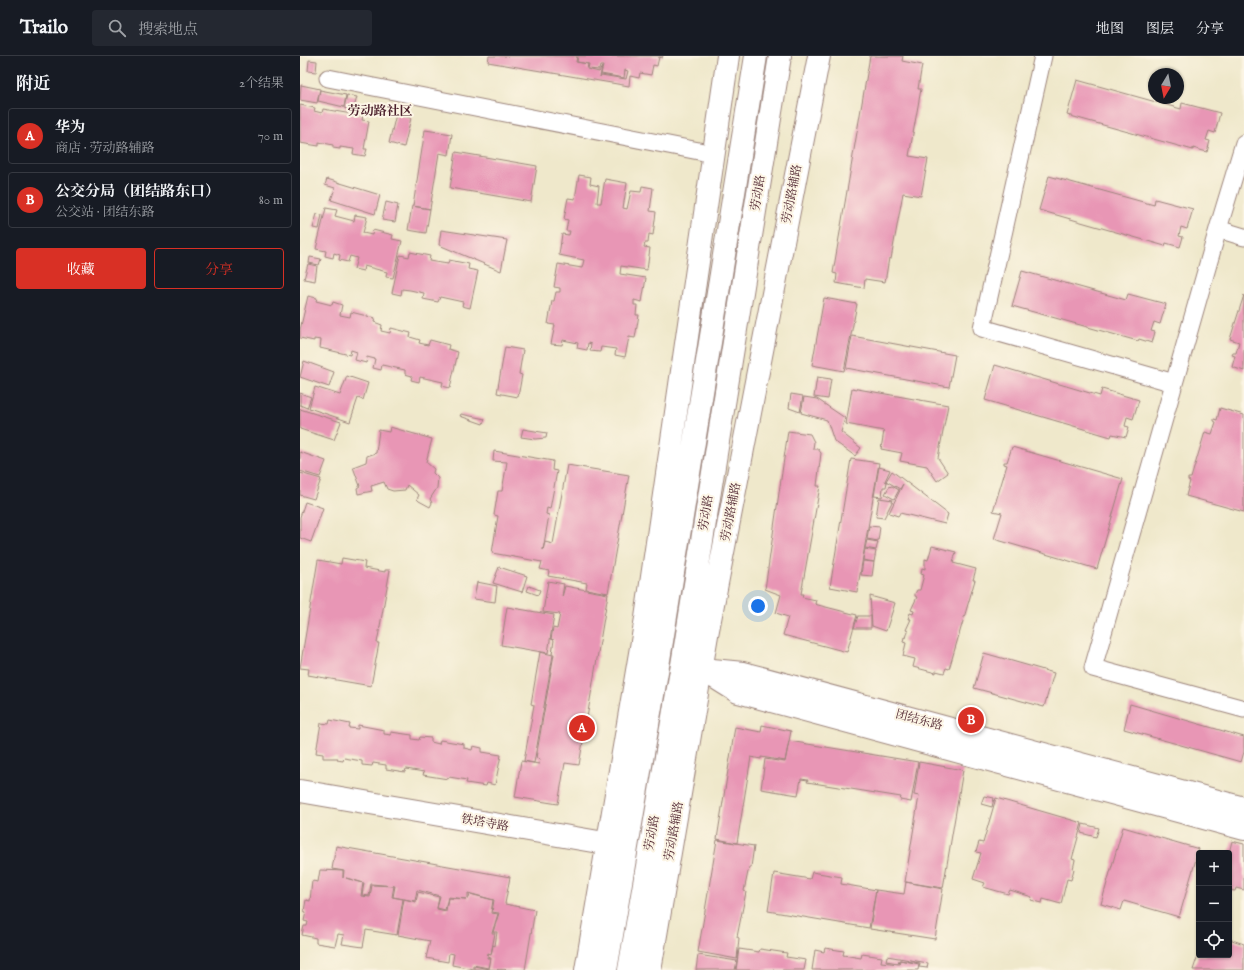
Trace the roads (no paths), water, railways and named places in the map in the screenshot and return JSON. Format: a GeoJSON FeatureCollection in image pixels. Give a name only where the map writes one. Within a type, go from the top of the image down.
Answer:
{"type":"FeatureCollection","features":[{"type":"Feature","properties":{"kind":"street"},"geometry":{"type":"LineString","coordinates":[[586,970],[617,845],[638,656],[646,618],[728,56]]}},
{"type":"Feature","properties":{"kind":"street","name":"劳动路"},"geometry":{"type":"LineString","coordinates":[[606,970],[617,845],[659,660],[756,56]]}},
{"type":"Feature","properties":{"kind":"street","name":"劳动路"},"geometry":{"type":"LineString","coordinates":[[629,970],[660,853],[692,667],[780,56]]}},
{"type":"Feature","properties":{"kind":"street","name":"劳动路辅路"},"geometry":{"type":"LineString","coordinates":[[692,667],[819,56]]}},
{"type":"Feature","properties":{"kind":"street"},"geometry":{"type":"LineString","coordinates":[[1043,56],[982,328],[1174,384]]}},
{"type":"Feature","properties":{"kind":"street"},"geometry":{"type":"LineString","coordinates":[[328,78],[714,154]]}},
{"type":"Feature","properties":{"kind":"street"},"geometry":{"type":"LineString","coordinates":[[1244,143],[1218,229],[1093,668],[1244,710]]}},
{"type":"Feature","properties":{"kind":"street"},"geometry":{"type":"LineString","coordinates":[[1218,229],[1244,237]]}},
{"type":"Feature","properties":{"kind":"street","name":"团结东路"},"geometry":{"type":"LineString","coordinates":[[638,656],[692,667],[743,673],[1244,808]]}},
{"type":"Feature","properties":{"kind":"street"},"geometry":{"type":"LineString","coordinates":[[692,667],[738,692],[1244,829]]}},
{"type":"Feature","properties":{"kind":"street","name":"铁塔寺路"},"geometry":{"type":"LineString","coordinates":[[300,791],[660,853]]}},
{"type":"Feature","properties":{"kind":"street","name":"劳动路辅路"},"geometry":{"type":"LineString","coordinates":[[650,970],[660,853]]}},
{"type":"Feature","properties":{"kind":"place","name":"公交分局（团结路东口）"},"geometry":{"type":"Point","coordinates":[971,720]}},
{"type":"Feature","properties":{"kind":"place","name":"华为"},"geometry":{"type":"Point","coordinates":[582,728]}},
{"type":"Feature","properties":{"kind":"district","name":"劳动路社区"},"geometry":{"type":"Point","coordinates":[380,111]}}]}
